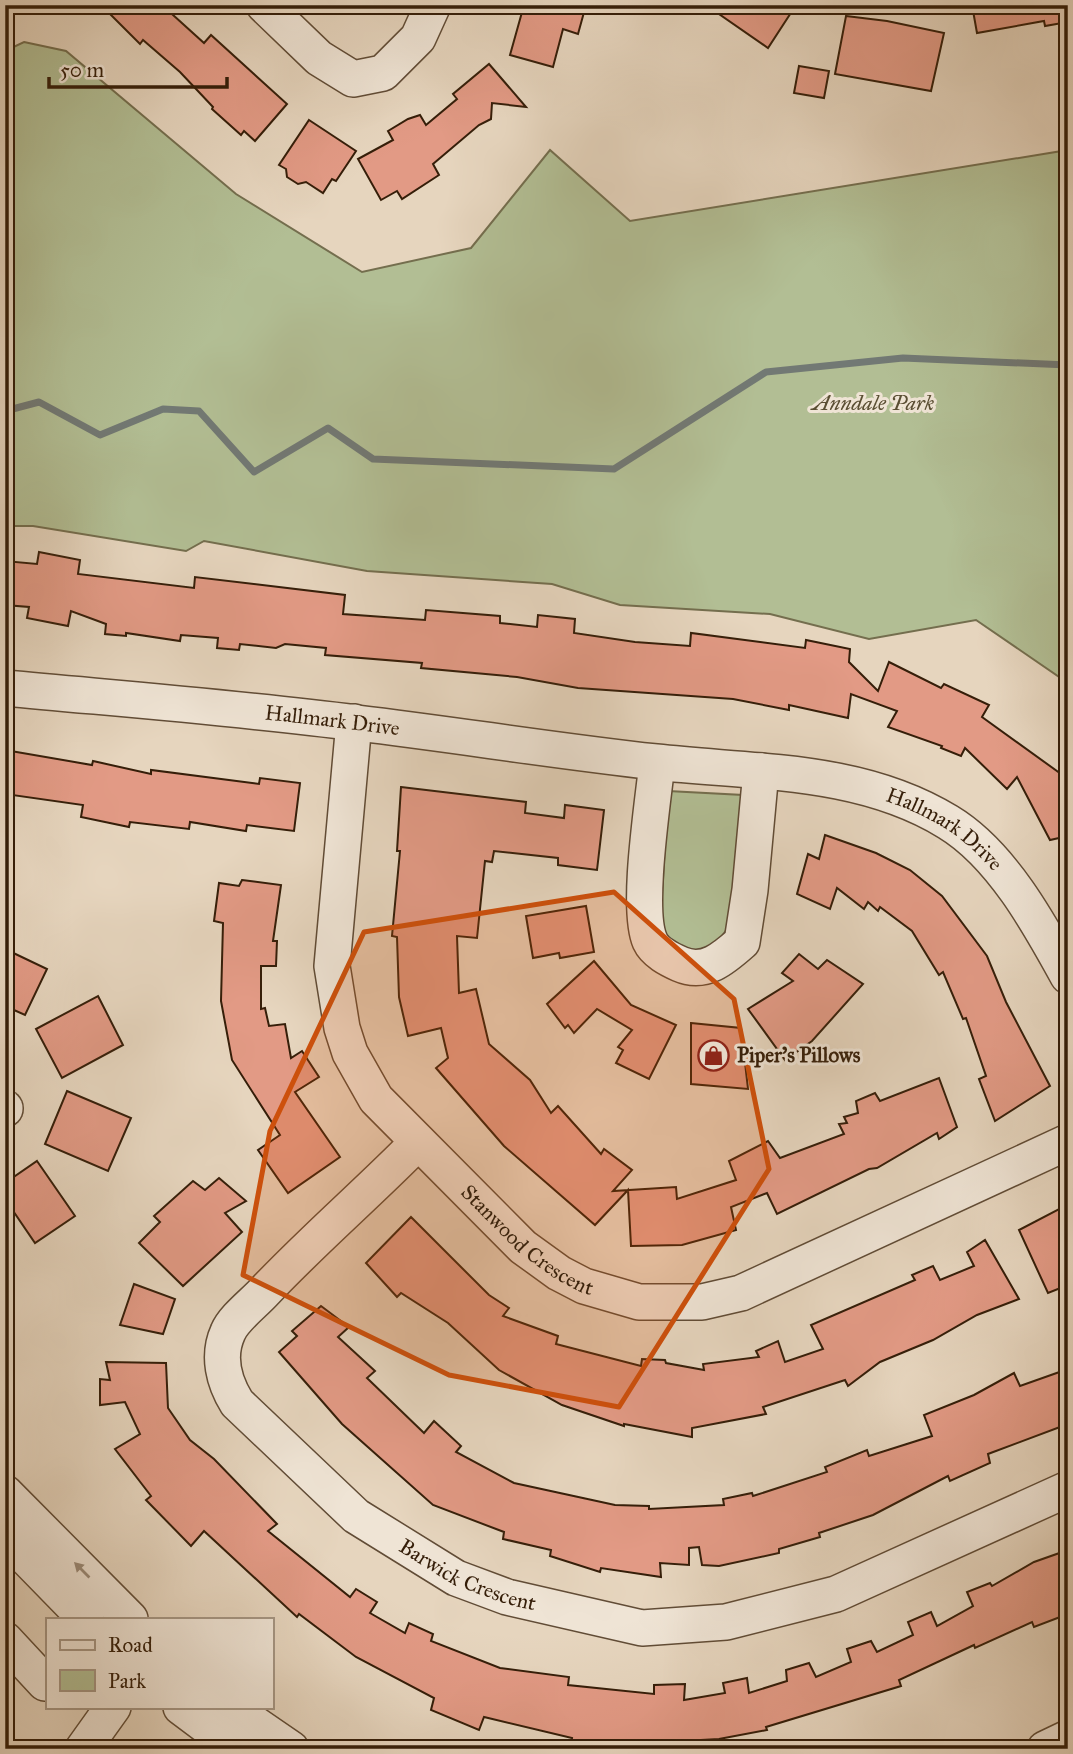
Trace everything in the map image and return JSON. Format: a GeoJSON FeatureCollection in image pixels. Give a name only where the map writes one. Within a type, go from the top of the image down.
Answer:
{"type":"FeatureCollection","features":[{"type":"Feature","properties":{"kind":"street"},"geometry":{"type":"LineString","coordinates":[[271,8],[319,58],[353,79],[383,73],[418,38],[433,5]]}},
{"type":"Feature","properties":{"kind":"street","name":"Hallmark Drive"},"geometry":{"type":"LineString","coordinates":[[5,688],[354,722],[657,762],[855,782],[914,803],[951,823],[985,853],[1033,912],[1068,976]]}},
{"type":"Feature","properties":{"kind":"street","name":"Stanwood Crescent"},"geometry":{"type":"LineString","coordinates":[[354,722],[333,935],[335,1002],[350,1052],[376,1099],[523,1247],[559,1273],[613,1295],[666,1304],[702,1302],[741,1293],[1068,1142]]}},
{"type":"Feature","properties":{"kind":"street"},"geometry":{"type":"LineString","coordinates":[[657,762],[645,904],[650,942],[666,957],[686,966],[707,967],[742,942],[750,890],[761,771]]}},
{"type":"Feature","properties":{"kind":"street","name":"Barwick Crescent"},"geometry":{"type":"LineString","coordinates":[[418,1142],[284,1271],[229,1329],[223,1347],[223,1367],[226,1385],[237,1403],[356,1516],[456,1578],[507,1597],[642,1628],[726,1622],[836,1594],[1068,1489]]}},
{"type":"Feature","properties":{"kind":"street"},"geometry":{"type":"LineString","coordinates":[[5,1493],[129,1618]]}},
{"type":"Feature","properties":{"kind":"street"},"geometry":{"type":"LineString","coordinates":[[5,1536],[85,1618]]}},
{"type":"Feature","properties":{"kind":"street"},"geometry":{"type":"LineString","coordinates":[[5,1640],[46,1684]]}},
{"type":"Feature","properties":{"kind":"street"},"geometry":{"type":"LineString","coordinates":[[83,1749],[112,1708]]}},
{"type":"Feature","properties":{"kind":"street"},"geometry":{"type":"LineString","coordinates":[[182,1708],[237,1749]]}},
{"type":"Feature","properties":{"kind":"street"},"geometry":{"type":"LineString","coordinates":[[231,1708],[291,1749]]}},
{"type":"Feature","properties":{"kind":"street"},"geometry":{"type":"LineString","coordinates":[[1045,1749],[1068,1738]]}},
{"type":"Feature","properties":{"kind":"highlighted area"},"geometry":{"type":"Polygon","coordinates":[[[614,892],[734,999],[769,1169],[619,1407],[449,1375],[243,1275],[270,1131],[364,932],[614,892]]]}},
{"type":"Feature","properties":{"kind":"green space","name":"Anndale Park"},"geometry":{"type":"Polygon","coordinates":[[[24,42],[66,51],[236,194],[362,272],[471,248],[550,150],[630,221],[1068,150],[1068,683],[976,620],[869,639],[770,614],[620,605],[552,584],[367,571],[204,541],[186,551],[33,526],[5,526],[5,51],[24,42]]]}},
{"type":"Feature","properties":{"kind":"green space"},"geometry":{"type":"Polygon","coordinates":[[[668,791],[743,795],[731,924],[714,946],[695,952],[676,947],[660,932],[668,791]]]}},
{"type":"Feature","properties":{"kind":"building"},"geometry":{"type":"Polygon","coordinates":[[[101,5],[162,5],[204,43],[211,35],[287,104],[255,141],[244,131],[241,135],[212,109],[180,72],[143,40],[140,44],[101,5]]]}},
{"type":"Feature","properties":{"kind":"building"},"geometry":{"type":"Polygon","coordinates":[[[524,5],[586,5],[578,34],[563,29],[553,67],[510,55],[524,5]]]}},
{"type":"Feature","properties":{"kind":"building"},"geometry":{"type":"Polygon","coordinates":[[[706,5],[796,5],[768,48],[706,5]]]}},
{"type":"Feature","properties":{"kind":"building"},"geometry":{"type":"Polygon","coordinates":[[[972,5],[1068,5],[1068,22],[1045,26],[1044,21],[977,33],[972,5]]]}},
{"type":"Feature","properties":{"kind":"building"},"geometry":{"type":"Polygon","coordinates":[[[846,16],[944,33],[931,91],[835,74],[846,16]]]}},
{"type":"Feature","properties":{"kind":"building"},"geometry":{"type":"Polygon","coordinates":[[[489,64],[526,107],[492,103],[491,119],[479,125],[433,164],[439,175],[402,199],[397,191],[381,200],[358,159],[393,140],[388,131],[408,119],[420,115],[426,125],[457,99],[453,94],[489,64]]]}},
{"type":"Feature","properties":{"kind":"building"},"geometry":{"type":"Polygon","coordinates":[[[799,66],[829,71],[824,98],[794,93],[799,66]]]}},
{"type":"Feature","properties":{"kind":"building"},"geometry":{"type":"Polygon","coordinates":[[[309,120],[356,151],[336,181],[332,179],[323,193],[306,182],[298,184],[287,177],[286,169],[279,165],[309,120]]]}},
{"type":"Feature","properties":{"kind":"building"},"geometry":{"type":"Polygon","coordinates":[[[39,552],[80,560],[78,574],[194,588],[195,577],[345,595],[343,614],[425,620],[426,610],[500,616],[500,623],[537,627],[538,615],[575,619],[574,633],[635,642],[690,646],[691,633],[805,648],[806,640],[850,649],[849,662],[878,691],[889,662],[941,688],[944,684],[989,705],[982,717],[1068,779],[1068,836],[1050,840],[1017,777],[1007,789],[965,748],[961,756],[941,748],[942,746],[888,727],[897,711],[851,694],[848,718],[789,705],[789,710],[733,699],[578,688],[517,677],[421,668],[422,663],[325,655],[326,648],[285,644],[276,648],[240,644],[239,650],[217,648],[218,638],[181,635],[180,641],[126,633],[126,636],[105,634],[106,624],[71,611],[68,626],[27,618],[29,607],[5,605],[5,561],[37,564],[39,552]]]}},
{"type":"Feature","properties":{"kind":"building"},"geometry":{"type":"Polygon","coordinates":[[[5,750],[92,765],[93,761],[151,774],[151,770],[259,784],[260,778],[300,783],[294,831],[247,825],[246,831],[190,822],[189,829],[130,822],[129,827],[81,817],[83,805],[5,794],[5,750]]]}},
{"type":"Feature","properties":{"kind":"building"},"geometry":{"type":"Polygon","coordinates":[[[401,787],[526,802],[525,813],[564,818],[565,805],[604,810],[597,870],[558,865],[558,858],[494,851],[492,862],[485,861],[477,938],[457,936],[459,993],[476,989],[489,1044],[530,1080],[551,1113],[558,1106],[601,1154],[604,1149],[632,1170],[613,1191],[628,1190],[595,1225],[504,1146],[436,1068],[448,1058],[441,1028],[408,1036],[399,997],[397,937],[392,936],[400,851],[397,851],[401,787]]]}},
{"type":"Feature","properties":{"kind":"building"},"geometry":{"type":"Polygon","coordinates":[[[825,835],[876,853],[910,870],[942,896],[987,956],[1006,1002],[1050,1086],[995,1121],[979,1079],[986,1076],[966,1018],[963,1019],[943,972],[939,975],[912,931],[880,907],[878,911],[868,902],[864,909],[837,888],[830,909],[797,894],[808,854],[819,859],[825,835]]]}},
{"type":"Feature","properties":{"kind":"building"},"geometry":{"type":"Polygon","coordinates":[[[242,880],[281,885],[273,941],[277,941],[276,966],[261,966],[261,1009],[265,1008],[269,1026],[285,1024],[291,1058],[302,1051],[319,1077],[295,1092],[340,1157],[288,1193],[258,1150],[280,1135],[232,1060],[221,1001],[223,923],[214,921],[219,883],[239,886],[242,880]]]}},
{"type":"Feature","properties":{"kind":"building"},"geometry":{"type":"Polygon","coordinates":[[[586,906],[594,952],[560,958],[559,953],[533,958],[526,916],[586,906]]]}},
{"type":"Feature","properties":{"kind":"building"},"geometry":{"type":"Polygon","coordinates":[[[5,949],[47,969],[25,1015],[5,1006],[5,949]]]}},
{"type":"Feature","properties":{"kind":"building"},"geometry":{"type":"Polygon","coordinates":[[[799,954],[818,969],[827,960],[863,984],[812,1041],[785,1060],[748,1009],[793,981],[782,973],[799,954]]]}},
{"type":"Feature","properties":{"kind":"building"},"geometry":{"type":"Polygon","coordinates":[[[594,961],[631,1005],[676,1025],[649,1079],[616,1063],[623,1050],[618,1047],[632,1030],[597,1009],[574,1033],[568,1025],[565,1028],[547,1004],[594,961]]]}},
{"type":"Feature","properties":{"kind":"building"},"geometry":{"type":"Polygon","coordinates":[[[98,996],[123,1045],[62,1078],[36,1029],[98,996]]]}},
{"type":"Feature","properties":{"kind":"building"},"geometry":{"type":"Polygon","coordinates":[[[691,1023],[741,1028],[748,1089],[691,1084],[691,1023]]]}},
{"type":"Feature","properties":{"kind":"building"},"geometry":{"type":"Polygon","coordinates":[[[939,1078],[957,1127],[939,1139],[937,1133],[877,1168],[869,1169],[777,1214],[767,1193],[731,1207],[736,1230],[682,1245],[631,1246],[628,1190],[676,1187],[677,1199],[736,1180],[729,1161],[768,1141],[780,1158],[844,1134],[839,1124],[847,1123],[844,1117],[858,1113],[856,1101],[875,1093],[880,1101],[939,1078]]]}},
{"type":"Feature","properties":{"kind":"building"},"geometry":{"type":"Polygon","coordinates":[[[67,1091],[131,1118],[108,1171],[45,1144],[67,1091]]]}},
{"type":"Feature","properties":{"kind":"building"},"geometry":{"type":"Polygon","coordinates":[[[37,1161],[75,1216],[35,1243],[5,1199],[5,1183],[37,1161]]]}},
{"type":"Feature","properties":{"kind":"building"},"geometry":{"type":"Polygon","coordinates":[[[219,1178],[246,1201],[225,1213],[242,1232],[183,1286],[139,1243],[160,1222],[154,1216],[193,1181],[205,1190],[219,1178]]]}},
{"type":"Feature","properties":{"kind":"building"},"geometry":{"type":"Polygon","coordinates":[[[1061,1208],[1068,1222],[1068,1246],[1063,1248],[1068,1266],[1068,1285],[1048,1293],[1019,1230],[1061,1208]]]}},
{"type":"Feature","properties":{"kind":"building"},"geometry":{"type":"Polygon","coordinates":[[[411,1217],[489,1295],[509,1308],[503,1316],[558,1336],[556,1344],[641,1366],[642,1359],[665,1360],[666,1363],[704,1370],[703,1364],[759,1357],[756,1351],[778,1341],[785,1362],[823,1349],[811,1325],[915,1280],[912,1275],[933,1266],[940,1280],[974,1266],[967,1252],[985,1240],[1019,1299],[977,1315],[933,1340],[880,1362],[848,1386],[845,1380],[763,1407],[766,1414],[692,1428],[692,1437],[624,1426],[562,1405],[499,1370],[448,1323],[401,1293],[397,1297],[366,1263],[411,1217]]]}},
{"type":"Feature","properties":{"kind":"building"},"geometry":{"type":"Polygon","coordinates":[[[134,1284],[175,1299],[163,1334],[120,1325],[134,1284]]]}},
{"type":"Feature","properties":{"kind":"building"},"geometry":{"type":"Polygon","coordinates":[[[321,1306],[349,1327],[338,1337],[375,1371],[367,1378],[424,1433],[434,1421],[461,1446],[456,1452],[514,1483],[615,1505],[649,1506],[649,1509],[724,1505],[723,1499],[752,1493],[753,1496],[827,1472],[825,1467],[867,1450],[869,1456],[932,1436],[924,1415],[974,1395],[1014,1373],[1020,1386],[1068,1369],[1068,1424],[988,1454],[990,1463],[950,1481],[948,1476],[873,1515],[819,1533],[820,1537],[779,1549],[779,1553],[719,1566],[702,1565],[699,1547],[689,1548],[689,1565],[660,1563],[661,1577],[601,1568],[600,1572],[550,1556],[551,1550],[503,1539],[504,1532],[433,1505],[342,1424],[279,1352],[297,1336],[292,1331],[321,1306]]]}},
{"type":"Feature","properties":{"kind":"building"},"geometry":{"type":"Polygon","coordinates":[[[106,1362],[166,1363],[168,1408],[190,1440],[214,1459],[277,1524],[268,1531],[350,1597],[356,1589],[377,1602],[370,1613],[405,1633],[409,1623],[433,1634],[431,1641],[500,1668],[569,1677],[568,1685],[654,1694],[654,1685],[685,1684],[684,1700],[725,1693],[723,1683],[747,1678],[749,1693],[787,1681],[786,1670],[809,1663],[816,1677],[851,1662],[847,1649],[871,1641],[877,1652],[913,1635],[908,1622],[931,1612],[937,1626],[973,1606],[967,1592],[990,1583],[992,1586],[1034,1562],[1068,1550],[1068,1614],[1034,1627],[1032,1622],[975,1648],[974,1645],[899,1680],[901,1686],[766,1727],[767,1730],[719,1739],[629,1744],[629,1749],[620,1749],[571,1744],[572,1738],[484,1717],[479,1730],[431,1710],[434,1698],[356,1657],[299,1614],[297,1617],[204,1531],[191,1546],[146,1500],[151,1496],[115,1449],[140,1434],[125,1402],[100,1405],[100,1379],[110,1380],[106,1362]]]}},
{"type":"Feature","properties":{"kind":"waterway"},"geometry":{"type":"LineString","coordinates":[[5,411],[39,402],[100,435],[163,409],[199,411],[254,472],[328,428],[373,459],[614,469],[766,372],[903,358],[1068,365]]}},
{"type":"Feature","properties":{"kind":"place","name":"Piper's Pillows"},"geometry":{"type":"Point","coordinates":[714,1055]}}]}
